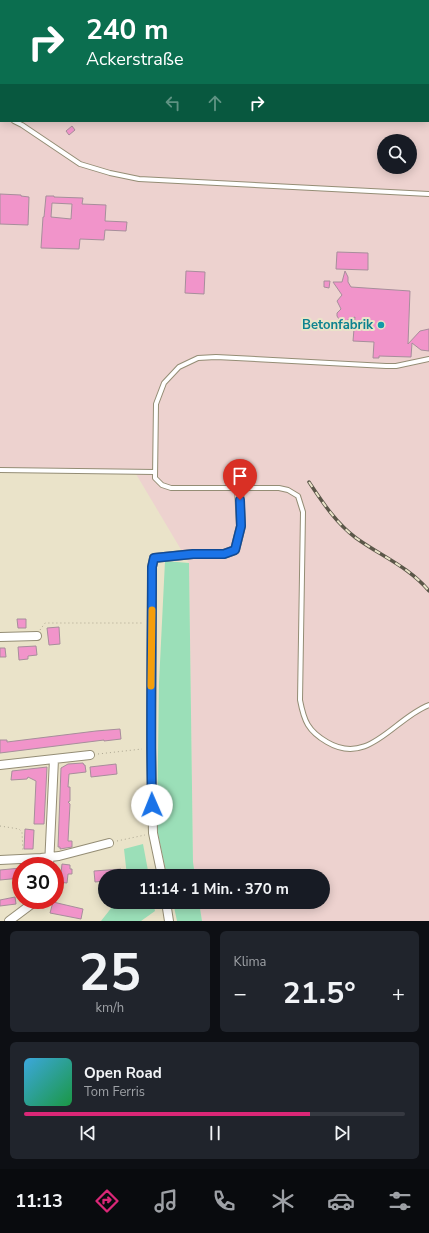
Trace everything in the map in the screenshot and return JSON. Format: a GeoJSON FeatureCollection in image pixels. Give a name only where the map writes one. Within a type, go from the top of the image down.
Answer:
{"type":"FeatureCollection","features":[{"type":"Feature","properties":{"kind":"street"},"geometry":{"type":"LineString","coordinates":[[160,869],[153,834],[151,748],[152,567],[154,558],[193,554],[224,554],[235,550],[241,526],[239,488]]}},
{"type":"Feature","properties":{"kind":"street"},"geometry":{"type":"LineString","coordinates":[[0,637],[37,636]]}},
{"type":"Feature","properties":{"kind":"street"},"geometry":{"type":"LineString","coordinates":[[0,765],[90,755]]}},
{"type":"Feature","properties":{"kind":"street"},"geometry":{"type":"LineString","coordinates":[[54,759],[50,857],[109,843]]}},
{"type":"Feature","properties":{"kind":"street"},"geometry":{"type":"LineString","coordinates":[[0,860],[12,859]]}},
{"type":"Feature","properties":{"kind":"street"},"geometry":{"type":"LineString","coordinates":[[9,921],[25,909]]}},
{"type":"Feature","properties":{"kind":"street"},"geometry":{"type":"LineString","coordinates":[[167,909],[169,921]]}},
{"type":"Feature","properties":{"kind":"lane"},"geometry":{"type":"LineString","coordinates":[[16,122],[80,164],[110,173],[139,179],[429,194]]}},
{"type":"Feature","properties":{"kind":"lane"},"geometry":{"type":"LineString","coordinates":[[429,359],[396,366],[386,366],[216,357],[198,358],[179,367],[164,383],[156,404],[155,472],[155,478],[162,485],[171,488],[279,488],[288,490],[298,496],[303,512],[300,700],[303,717],[314,735],[336,748],[358,749],[380,740],[420,708],[429,705]]}},
{"type":"Feature","properties":{"kind":"lane"},"geometry":{"type":"LineString","coordinates":[[0,470],[155,472]]}},
{"type":"Feature","properties":{"kind":"path"},"geometry":{"type":"LineString","coordinates":[[37,636],[42,627],[48,623],[144,623]]}},
{"type":"Feature","properties":{"kind":"path"},"geometry":{"type":"LineString","coordinates":[[90,755],[151,748]]}},
{"type":"Feature","properties":{"kind":"path"},"geometry":{"type":"LineString","coordinates":[[0,826],[19,829],[22,832],[23,857]]}},
{"type":"Feature","properties":{"kind":"path"},"geometry":{"type":"LineString","coordinates":[[109,843],[153,834]]}},
{"type":"Feature","properties":{"kind":"shaded area"},"geometry":{"type":"Polygon","coordinates":[[[0,122],[429,122],[429,921],[202,921],[200,909],[330,909],[330,869],[194,869],[189,563],[136,474],[0,469],[0,122]]]}},
{"type":"Feature","properties":{"kind":"green space"},"geometry":{"type":"Polygon","coordinates":[[[165,561],[189,563],[194,869],[166,869],[157,829],[159,683],[165,561]]]}},
{"type":"Feature","properties":{"kind":"green space"},"geometry":{"type":"Polygon","coordinates":[[[143,844],[148,869],[126,869],[124,849],[143,844]]]}},
{"type":"Feature","properties":{"kind":"green space"},"geometry":{"type":"Polygon","coordinates":[[[110,909],[155,909],[155,911],[141,921],[101,921],[110,909]]]}},
{"type":"Feature","properties":{"kind":"green space"},"geometry":{"type":"Polygon","coordinates":[[[174,909],[200,909],[202,921],[177,921],[174,909]]]}},
{"type":"Feature","properties":{"kind":"building"},"geometry":{"type":"Polygon","coordinates":[[[72,126],[75,130],[69,135],[66,131],[72,126]]]}},
{"type":"Feature","properties":{"kind":"building"},"geometry":{"type":"Polygon","coordinates":[[[0,194],[29,197],[28,225],[0,224],[0,194]]]}},
{"type":"Feature","properties":{"kind":"building"},"geometry":{"type":"Polygon","coordinates":[[[46,196],[83,198],[82,204],[106,205],[105,221],[127,222],[126,231],[105,230],[104,240],[80,239],[79,249],[41,248],[46,196]],[[52,203],[51,217],[71,219],[72,204],[52,203]]]}},
{"type":"Feature","properties":{"kind":"building"},"geometry":{"type":"Polygon","coordinates":[[[337,252],[368,253],[368,270],[336,269],[337,252]]]}},
{"type":"Feature","properties":{"kind":"building"},"geometry":{"type":"Polygon","coordinates":[[[186,271],[205,272],[204,294],[185,293],[186,271]]]}},
{"type":"Feature","properties":{"kind":"building","name":"Betonfabrik"},"geometry":{"type":"Polygon","coordinates":[[[345,271],[351,287],[410,291],[408,344],[420,331],[429,329],[429,351],[421,350],[412,343],[411,357],[379,356],[379,358],[373,358],[374,342],[353,341],[355,317],[343,322],[340,321],[337,313],[341,309],[337,301],[342,295],[333,282],[342,282],[345,271]]]}},
{"type":"Feature","properties":{"kind":"building"},"geometry":{"type":"Polygon","coordinates":[[[324,281],[330,281],[329,288],[324,287],[324,281]]]}},
{"type":"Feature","properties":{"kind":"building"},"geometry":{"type":"Polygon","coordinates":[[[17,619],[26,619],[26,628],[18,628],[17,619]]]}},
{"type":"Feature","properties":{"kind":"building"},"geometry":{"type":"Polygon","coordinates":[[[59,627],[60,644],[49,645],[47,628],[59,627]]]}},
{"type":"Feature","properties":{"kind":"building"},"geometry":{"type":"Polygon","coordinates":[[[36,646],[37,655],[28,656],[28,659],[19,660],[18,647],[36,646]]]}},
{"type":"Feature","properties":{"kind":"building"},"geometry":{"type":"Polygon","coordinates":[[[0,648],[5,648],[6,657],[0,657],[0,648]]]}},
{"type":"Feature","properties":{"kind":"building"},"geometry":{"type":"Polygon","coordinates":[[[120,729],[121,739],[0,753],[0,740],[7,740],[7,742],[120,729]]]}},
{"type":"Feature","properties":{"kind":"building"},"geometry":{"type":"Polygon","coordinates":[[[83,763],[85,765],[86,772],[69,774],[68,787],[70,787],[70,801],[68,802],[70,804],[68,841],[72,841],[72,847],[60,849],[60,847],[58,847],[61,768],[68,764],[83,763]]]}},
{"type":"Feature","properties":{"kind":"building"},"geometry":{"type":"Polygon","coordinates":[[[116,764],[117,774],[91,777],[90,767],[116,764]]]}},
{"type":"Feature","properties":{"kind":"building"},"geometry":{"type":"Polygon","coordinates":[[[47,767],[44,824],[34,824],[36,781],[28,777],[27,779],[11,780],[12,771],[47,767]]]}},
{"type":"Feature","properties":{"kind":"building"},"geometry":{"type":"Polygon","coordinates":[[[25,829],[34,830],[33,849],[24,849],[25,829]]]}},
{"type":"Feature","properties":{"kind":"building"},"geometry":{"type":"Polygon","coordinates":[[[64,864],[70,865],[70,869],[72,869],[72,874],[68,874],[67,883],[64,883],[64,864]]]}},
{"type":"Feature","properties":{"kind":"building"},"geometry":{"type":"Polygon","coordinates":[[[12,869],[12,879],[0,880],[0,870],[12,869]]]}},
{"type":"Feature","properties":{"kind":"building"},"geometry":{"type":"Polygon","coordinates":[[[94,871],[98,871],[98,882],[95,882],[94,871]]]}},
{"type":"Feature","properties":{"kind":"building"},"geometry":{"type":"Polygon","coordinates":[[[12,898],[12,904],[0,906],[0,900],[12,898]]]}},
{"type":"Feature","properties":{"kind":"building"},"geometry":{"type":"Polygon","coordinates":[[[64,905],[83,909],[81,919],[50,913],[51,909],[64,909],[64,905]]]}},
{"type":"Feature","properties":{"kind":"railway"},"geometry":{"type":"LineString","coordinates":[[309,482],[319,498],[342,526],[356,538],[404,568],[429,591]]}},
{"type":"Feature","properties":{"kind":"slow traffic"},"geometry":{"type":"LineString","coordinates":[[151,686],[152,610]]}},
{"type":"Feature","properties":{"kind":"place","name":"Betonfabrik"},"geometry":{"type":"Point","coordinates":[381,325]}},
{"type":"Feature","properties":{"kind":"route"},"geometry":{"type":"LineString","coordinates":[[152,805],[152,567],[154,558],[193,554],[224,554],[235,550],[241,526],[240,500]]}}]}
